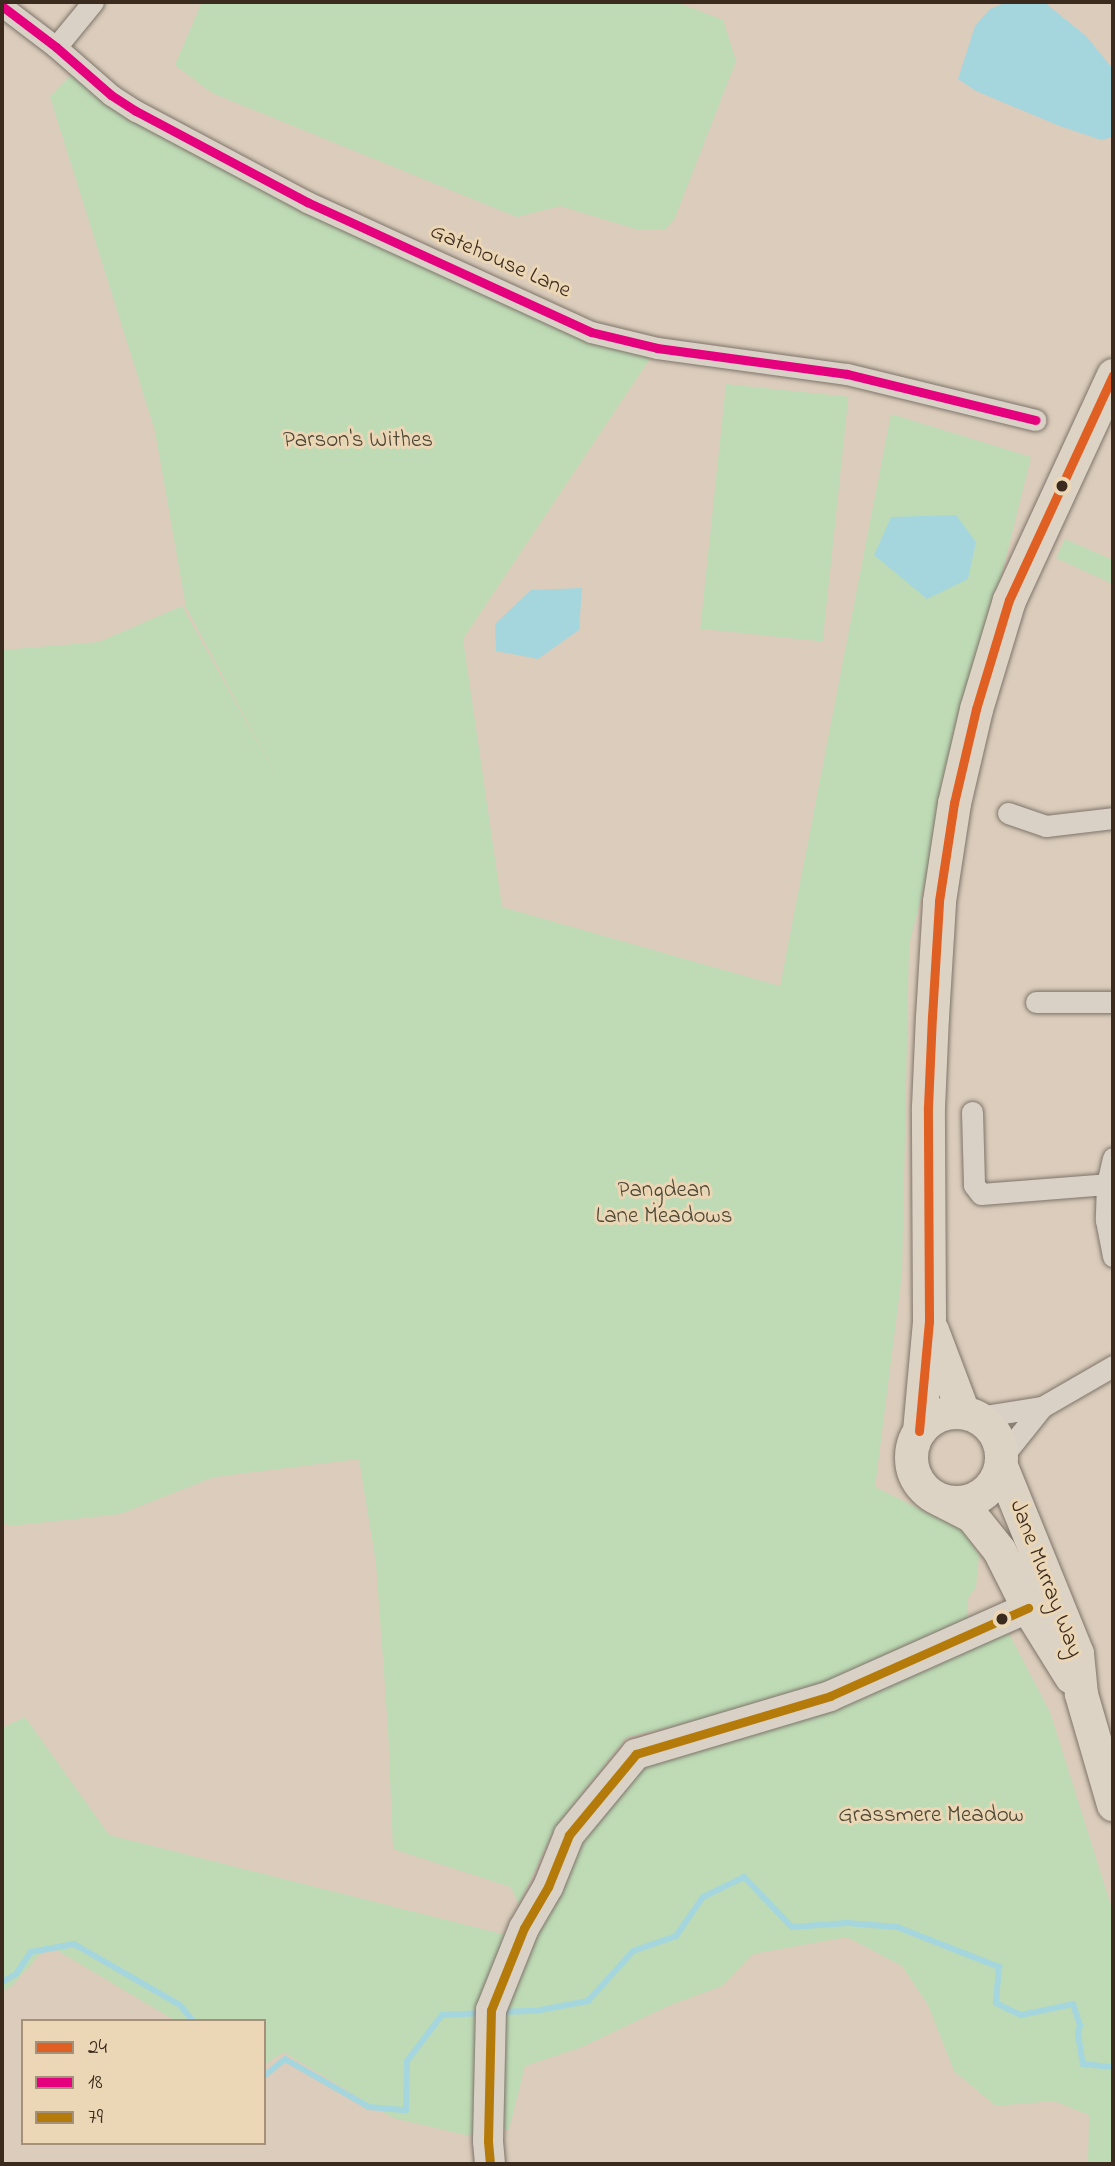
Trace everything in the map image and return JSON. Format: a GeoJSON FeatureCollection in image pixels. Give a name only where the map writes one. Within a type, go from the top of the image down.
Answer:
{"type":"FeatureCollection","features":[{"type":"Feature","properties":{"kind":"main road"},"geometry":{"type":"LineString","coordinates":[[929,1321],[971,1415],[995,1434],[1001,1462],[991,1486],[980,1495],[954,1502],[941,1500],[928,1492],[912,1469],[911,1456],[919,1431],[929,1321],[928,1107],[939,901],[954,803],[976,709],[1009,600],[1113,375]]}},
{"type":"Feature","properties":{"kind":"main road"},"geometry":{"type":"LineString","coordinates":[[919,1431],[939,1415],[971,1415]]}},
{"type":"Feature","properties":{"kind":"main road","name":"Jane Murray Way"},"geometry":{"type":"LineString","coordinates":[[1001,1462],[1077,1653],[1081,1694],[1113,1804]]}},
{"type":"Feature","properties":{"kind":"main road","name":"Jane Murray Way"},"geometry":{"type":"LineString","coordinates":[[941,1500],[971,1515],[999,1550],[1028,1608],[1081,1694]]}},
{"type":"Feature","properties":{"kind":"street"},"geometry":{"type":"LineString","coordinates":[[56,47],[93,2]]}},
{"type":"Feature","properties":{"kind":"street","name":"Gatehouse Lane"},"geometry":{"type":"LineString","coordinates":[[2,6],[136,111],[307,202],[591,332],[657,348],[847,374],[1035,420]]}},
{"type":"Feature","properties":{"kind":"street"},"geometry":{"type":"LineString","coordinates":[[1008,813],[1046,826],[1113,818]]}},
{"type":"Feature","properties":{"kind":"street"},"geometry":{"type":"LineString","coordinates":[[1036,1002],[1113,1002]]}},
{"type":"Feature","properties":{"kind":"street"},"geometry":{"type":"LineString","coordinates":[[972,1112],[974,1185],[981,1194],[1107,1184]]}},
{"type":"Feature","properties":{"kind":"street"},"geometry":{"type":"LineString","coordinates":[[1113,1158],[1107,1184],[1106,1220],[1113,1256]]}},
{"type":"Feature","properties":{"kind":"street"},"geometry":{"type":"LineString","coordinates":[[971,1415],[1042,1406],[1113,1366]]}},
{"type":"Feature","properties":{"kind":"street"},"geometry":{"type":"LineString","coordinates":[[1001,1462],[1042,1406]]}},
{"type":"Feature","properties":{"kind":"street"},"geometry":{"type":"LineString","coordinates":[[490,2164],[488,2141],[491,2010],[569,1835],[636,1754],[830,1696],[1028,1608]]}},
{"type":"Feature","properties":{"kind":"green space"},"geometry":{"type":"Polygon","coordinates":[[[202,2],[676,2],[723,20],[736,61],[674,220],[665,230],[639,230],[560,206],[517,217],[212,93],[175,65],[202,2]]]}},
{"type":"Feature","properties":{"kind":"green space"},"geometry":{"type":"Polygon","coordinates":[[[70,76],[90,89],[591,332],[657,348],[463,639],[502,907],[780,986],[891,414],[1031,457],[909,945],[902,1274],[875,1487],[964,1531],[979,1555],[976,1587],[967,1600],[968,1623],[789,1699],[627,1737],[556,1826],[519,1904],[511,1887],[393,1849],[388,1728],[376,1563],[359,1459],[214,1477],[120,1514],[10,1526],[2,1522],[2,650],[99,642],[182,606],[279,781],[186,607],[155,431],[50,97],[70,76]]]}},
{"type":"Feature","properties":{"kind":"green space"},"geometry":{"type":"Polygon","coordinates":[[[726,384],[848,397],[823,642],[700,629],[726,384]]]}},
{"type":"Feature","properties":{"kind":"green space"},"geometry":{"type":"Polygon","coordinates":[[[1065,539],[1113,560],[1113,584],[1056,558],[1065,539]]]}},
{"type":"Feature","properties":{"kind":"green space","name":"Grassmere Meadow"},"geometry":{"type":"Polygon","coordinates":[[[1005,1626],[1050,1712],[1113,1912],[1113,2164],[1088,2164],[1089,2115],[1054,2101],[996,2106],[954,2071],[928,2005],[902,1966],[847,1937],[753,1954],[722,1986],[668,2006],[582,2047],[525,2066],[509,2129],[466,2135],[393,2118],[284,2052],[266,2064],[266,2019],[173,2019],[48,1945],[11,1987],[2,1991],[2,1728],[25,1717],[109,1835],[526,1940],[579,1840],[642,1759],[1005,1626]]]}},
{"type":"Feature","properties":{"kind":"water"},"geometry":{"type":"Polygon","coordinates":[[[1007,2],[1044,2],[1086,36],[1113,69],[1113,137],[1101,140],[1057,125],[976,91],[958,79],[975,26],[990,9],[1007,2]]]}},
{"type":"Feature","properties":{"kind":"water"},"geometry":{"type":"Polygon","coordinates":[[[956,515],[976,542],[968,579],[927,599],[874,555],[891,517],[956,515]]]}},
{"type":"Feature","properties":{"kind":"water"},"geometry":{"type":"Polygon","coordinates":[[[582,588],[579,630],[538,659],[496,651],[495,624],[531,590],[582,588]]]}},
{"type":"Feature","properties":{"kind":"waterway"},"geometry":{"type":"LineString","coordinates":[[499,2012],[535,2011],[588,2001],[633,1951],[676,1936],[703,1897],[744,1877],[792,1927],[847,1923],[897,1927],[999,1967],[996,2003],[1021,2015],[1073,2004],[1080,2025],[1078,2034],[1083,2064],[1113,2067]]}},
{"type":"Feature","properties":{"kind":"waterway"},"geometry":{"type":"LineString","coordinates":[[2,1982],[16,1974],[31,1952],[74,1944],[180,2005],[191,2019]]}},
{"type":"Feature","properties":{"kind":"waterway"},"geometry":{"type":"LineString","coordinates":[[266,2074],[285,2059],[369,2107],[406,2110],[407,2061],[442,2015],[484,2013]]}},
{"type":"Feature","properties":{"kind":"transit line","name":"18"},"geometry":{"type":"LineString","coordinates":[[2,6],[56,47],[111,95],[136,111],[307,202],[591,332],[657,348],[847,374],[1035,420]]}},
{"type":"Feature","properties":{"kind":"transit line","name":"24"},"geometry":{"type":"LineString","coordinates":[[919,1431],[929,1321],[928,1107],[932,1017],[939,901],[954,803],[976,709],[1009,600],[1113,375]]}},
{"type":"Feature","properties":{"kind":"transit line","name":"79"},"geometry":{"type":"LineString","coordinates":[[490,2164],[488,2141],[491,2010],[524,1928],[548,1887],[569,1835],[636,1754],[830,1696],[1028,1608]]}},
{"type":"Feature","properties":{"kind":"park label","name":"Parson's Withes"},"geometry":{"type":"Point","coordinates":[358,441]}},
{"type":"Feature","properties":{"kind":"park label","name":"Pangdean Lane Meadows"},"geometry":{"type":"Point","coordinates":[664,1204]}}]}
